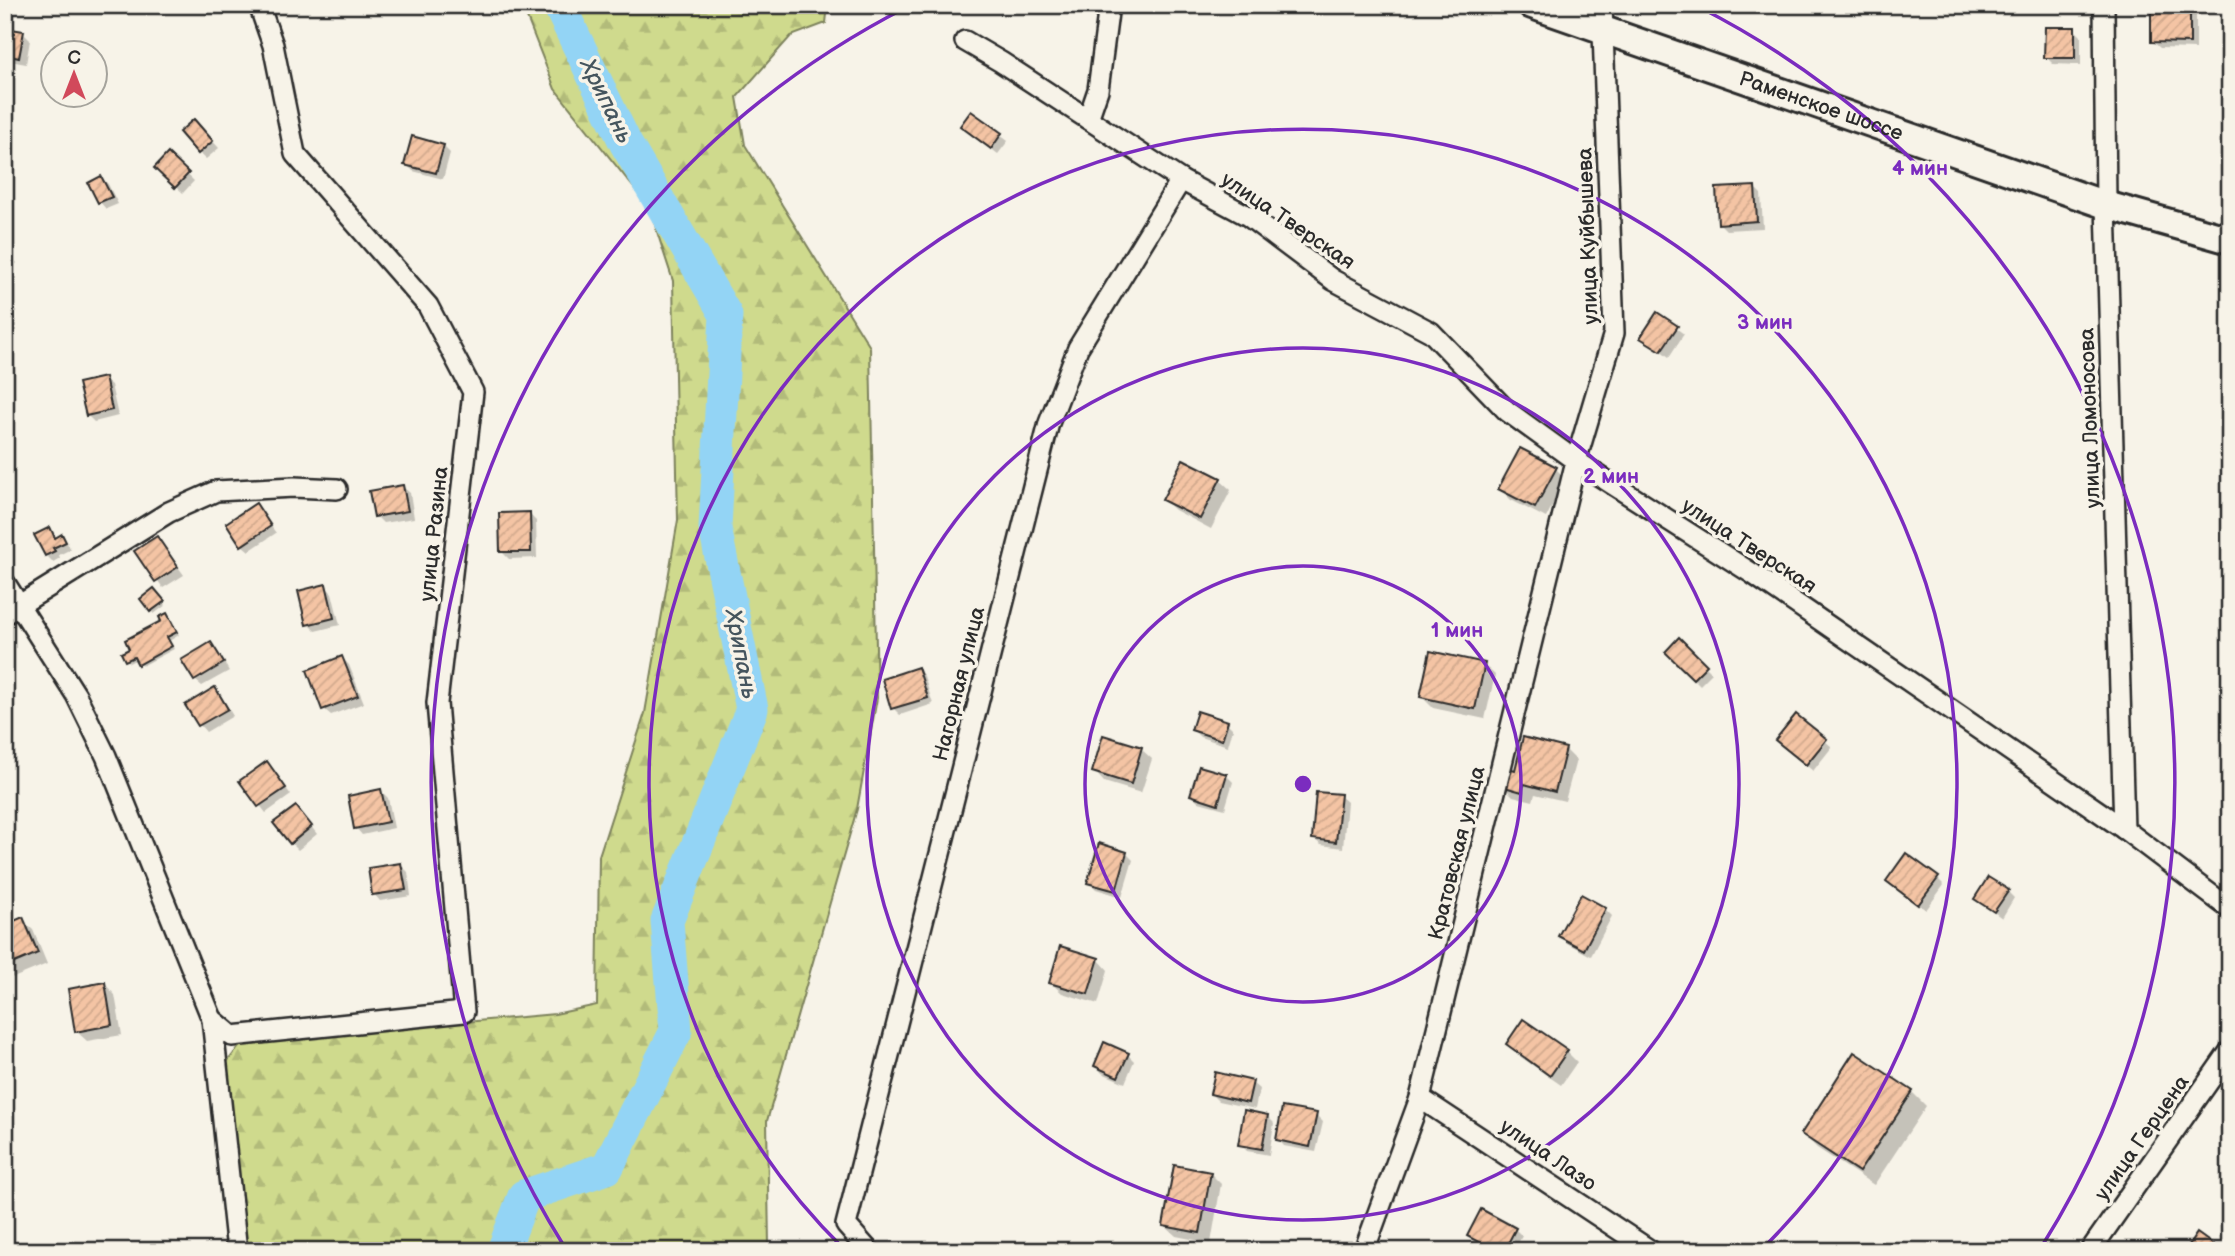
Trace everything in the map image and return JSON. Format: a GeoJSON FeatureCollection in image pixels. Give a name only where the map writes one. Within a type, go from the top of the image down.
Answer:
{"type":"FeatureCollection","features":[{"type":"Feature","properties":{"kind":"main road","name":"Раменское шоссе"},"geometry":{"type":"LineString","coordinates":[[1532,5],[1603,32],[2106,205],[2230,240]]}},
{"type":"Feature","properties":{"kind":"street","name":"улица Разина"},"geometry":{"type":"LineString","coordinates":[[212,1018],[232,1036],[464,1012],[438,703],[473,392],[428,306],[295,154],[273,45],[259,5]]}},
{"type":"Feature","properties":{"kind":"street"},"geometry":{"type":"LineString","coordinates":[[1088,119],[1098,90],[1109,5]]}},
{"type":"Feature","properties":{"kind":"street","name":"улица Куйбышева"},"geometry":{"type":"LineString","coordinates":[[1576,461],[1614,333],[1602,5]]}},
{"type":"Feature","properties":{"kind":"street","name":"улица Ломоносова"},"geometry":{"type":"LineString","coordinates":[[2104,5],[2106,205],[2124,830]]}},
{"type":"Feature","properties":{"kind":"street","name":"улица Тверская"},"geometry":{"type":"LineString","coordinates":[[965,41],[1181,180],[1248,216],[1333,280],[1431,332],[1507,411],[1576,461],[1753,574],[2124,830],[2230,909]]}},
{"type":"Feature","properties":{"kind":"street","name":"Нагорная улица"},"geometry":{"type":"LineString","coordinates":[[869,1251],[846,1226],[1049,424],[1078,348],[1181,180]]}},
{"type":"Feature","properties":{"kind":"street","name":"Кратовская улица"},"geometry":{"type":"LineString","coordinates":[[1364,1251],[1420,1098],[1576,461]]}},
{"type":"Feature","properties":{"kind":"street"},"geometry":{"type":"LineString","coordinates":[[12,610],[169,512],[216,491],[294,487],[337,489]]}},
{"type":"Feature","properties":{"kind":"street"},"geometry":{"type":"LineString","coordinates":[[5,583],[12,610],[76,695],[106,756],[212,1018],[237,1251]]}},
{"type":"Feature","properties":{"kind":"street","name":"улица Герцена"},"geometry":{"type":"LineString","coordinates":[[2090,1251],[2230,1051]]}},
{"type":"Feature","properties":{"kind":"street","name":"улица Лазо"},"geometry":{"type":"LineString","coordinates":[[1420,1098],[1651,1251]]}},
{"type":"Feature","properties":{"kind":"green space"},"geometry":{"type":"Polygon","coordinates":[[[522,5],[828,5],[826,23],[791,36],[737,97],[745,145],[870,347],[877,698],[857,809],[767,1121],[769,1246],[773,1251],[245,1251],[227,1062],[243,1042],[555,1014],[597,1005],[599,856],[645,713],[678,520],[673,281],[649,207],[555,89],[522,5]]]}},
{"type":"Feature","properties":{"kind":"building"},"geometry":{"type":"Polygon","coordinates":[[[2151,6],[2190,6],[2190,43],[2151,42],[2151,6]]]}},
{"type":"Feature","properties":{"kind":"building"},"geometry":{"type":"Polygon","coordinates":[[[2045,27],[2075,27],[2075,58],[2044,58],[2045,27]]]}},
{"type":"Feature","properties":{"kind":"building"},"geometry":{"type":"Polygon","coordinates":[[[5,28],[24,31],[19,58],[5,55],[5,28]]]}},
{"type":"Feature","properties":{"kind":"building"},"geometry":{"type":"Polygon","coordinates":[[[971,111],[1002,133],[991,149],[960,126],[971,111]]]}},
{"type":"Feature","properties":{"kind":"building"},"geometry":{"type":"Polygon","coordinates":[[[194,119],[213,141],[198,154],[179,132],[194,119]]]}},
{"type":"Feature","properties":{"kind":"building"},"geometry":{"type":"Polygon","coordinates":[[[412,136],[444,145],[436,173],[404,165],[412,136]]]}},
{"type":"Feature","properties":{"kind":"building"},"geometry":{"type":"Polygon","coordinates":[[[168,153],[189,173],[175,188],[154,168],[168,153]]]}},
{"type":"Feature","properties":{"kind":"building"},"geometry":{"type":"Polygon","coordinates":[[[101,176],[112,197],[98,203],[88,183],[101,176]]]}},
{"type":"Feature","properties":{"kind":"building"},"geometry":{"type":"Polygon","coordinates":[[[1755,186],[1757,221],[1718,224],[1716,188],[1755,186]]]}},
{"type":"Feature","properties":{"kind":"building"},"geometry":{"type":"Polygon","coordinates":[[[1657,312],[1678,326],[1661,351],[1640,338],[1657,312]]]}},
{"type":"Feature","properties":{"kind":"building"},"geometry":{"type":"Polygon","coordinates":[[[2230,338],[2230,374],[2228,374],[2226,339],[2230,338]]]}},
{"type":"Feature","properties":{"kind":"building"},"geometry":{"type":"Polygon","coordinates":[[[105,377],[112,410],[86,416],[78,383],[105,377]]]}},
{"type":"Feature","properties":{"kind":"building"},"geometry":{"type":"Polygon","coordinates":[[[1520,448],[1557,467],[1535,508],[1498,489],[1520,448]]]}},
{"type":"Feature","properties":{"kind":"building"},"geometry":{"type":"Polygon","coordinates":[[[1183,459],[1221,478],[1200,519],[1162,500],[1183,459]]]}},
{"type":"Feature","properties":{"kind":"building"},"geometry":{"type":"Polygon","coordinates":[[[403,485],[408,511],[374,517],[369,491],[403,485]]]}},
{"type":"Feature","properties":{"kind":"building"},"geometry":{"type":"Polygon","coordinates":[[[256,503],[271,526],[241,546],[226,523],[256,503]]]}},
{"type":"Feature","properties":{"kind":"building"},"geometry":{"type":"Polygon","coordinates":[[[530,512],[531,552],[500,552],[499,513],[530,512]]]}},
{"type":"Feature","properties":{"kind":"building"},"geometry":{"type":"Polygon","coordinates":[[[50,527],[55,538],[62,534],[66,542],[53,548],[55,551],[45,556],[34,535],[50,527]]]}},
{"type":"Feature","properties":{"kind":"building"},"geometry":{"type":"Polygon","coordinates":[[[157,536],[178,567],[155,582],[134,551],[157,536]]]}},
{"type":"Feature","properties":{"kind":"building"},"geometry":{"type":"Polygon","coordinates":[[[326,584],[334,618],[306,625],[298,591],[326,584]]]}},
{"type":"Feature","properties":{"kind":"building"},"geometry":{"type":"Polygon","coordinates":[[[154,588],[165,601],[150,612],[140,599],[154,588]]]}},
{"type":"Feature","properties":{"kind":"building"},"geometry":{"type":"Polygon","coordinates":[[[167,613],[177,632],[167,637],[172,646],[138,665],[134,657],[125,661],[121,653],[129,649],[125,640],[161,621],[159,617],[167,613]]]}},
{"type":"Feature","properties":{"kind":"building"},"geometry":{"type":"Polygon","coordinates":[[[2226,620],[2230,620],[2230,652],[2229,652],[2226,620]]]}},
{"type":"Feature","properties":{"kind":"building"},"geometry":{"type":"Polygon","coordinates":[[[1679,637],[1707,665],[1693,679],[1665,652],[1679,637]]]}},
{"type":"Feature","properties":{"kind":"building"},"geometry":{"type":"Polygon","coordinates":[[[211,642],[224,663],[194,681],[181,660],[211,642]]]}},
{"type":"Feature","properties":{"kind":"building"},"geometry":{"type":"Polygon","coordinates":[[[1430,651],[1485,663],[1475,709],[1420,697],[1430,651]]]}},
{"type":"Feature","properties":{"kind":"building"},"geometry":{"type":"Polygon","coordinates":[[[342,656],[358,696],[322,710],[307,670],[342,656]]]}},
{"type":"Feature","properties":{"kind":"building"},"geometry":{"type":"Polygon","coordinates":[[[918,667],[928,698],[891,709],[882,679],[918,667]]]}},
{"type":"Feature","properties":{"kind":"building"},"geometry":{"type":"Polygon","coordinates":[[[215,687],[228,709],[198,726],[185,705],[215,687]]]}},
{"type":"Feature","properties":{"kind":"building"},"geometry":{"type":"Polygon","coordinates":[[[1197,711],[1228,721],[1222,740],[1191,730],[1197,711]]]}},
{"type":"Feature","properties":{"kind":"building"},"geometry":{"type":"Polygon","coordinates":[[[1796,714],[1827,739],[1806,765],[1775,740],[1796,714]]]}},
{"type":"Feature","properties":{"kind":"building"},"geometry":{"type":"Polygon","coordinates":[[[1103,735],[1142,747],[1131,784],[1092,772],[1103,735]]]}},
{"type":"Feature","properties":{"kind":"building"},"geometry":{"type":"Polygon","coordinates":[[[1523,737],[1566,748],[1555,792],[1524,784],[1522,792],[1501,786],[1506,767],[1515,770],[1523,737]]]}},
{"type":"Feature","properties":{"kind":"building"},"geometry":{"type":"Polygon","coordinates":[[[267,761],[286,788],[258,807],[239,781],[267,761]]]}},
{"type":"Feature","properties":{"kind":"building"},"geometry":{"type":"Polygon","coordinates":[[[1199,766],[1227,774],[1218,804],[1190,795],[1199,766]]]}},
{"type":"Feature","properties":{"kind":"building"},"geometry":{"type":"Polygon","coordinates":[[[381,789],[388,822],[354,829],[348,796],[381,789]]]}},
{"type":"Feature","properties":{"kind":"building"},"geometry":{"type":"Polygon","coordinates":[[[1316,792],[1341,794],[1336,842],[1312,839],[1316,792]]]}},
{"type":"Feature","properties":{"kind":"building"},"geometry":{"type":"Polygon","coordinates":[[[296,806],[312,826],[290,844],[273,823],[296,806]]]}},
{"type":"Feature","properties":{"kind":"building"},"geometry":{"type":"Polygon","coordinates":[[[1099,843],[1127,852],[1116,891],[1087,883],[1099,843]]]}},
{"type":"Feature","properties":{"kind":"building"},"geometry":{"type":"Polygon","coordinates":[[[1906,853],[1939,877],[1918,905],[1886,881],[1906,853]]]}},
{"type":"Feature","properties":{"kind":"building"},"geometry":{"type":"Polygon","coordinates":[[[401,863],[406,890],[372,895],[368,868],[401,863]]]}},
{"type":"Feature","properties":{"kind":"building"},"geometry":{"type":"Polygon","coordinates":[[[1988,877],[2009,890],[1994,912],[1974,899],[1988,877]]]}},
{"type":"Feature","properties":{"kind":"building"},"geometry":{"type":"Polygon","coordinates":[[[1581,894],[1606,908],[1584,950],[1558,936],[1581,894]]]}},
{"type":"Feature","properties":{"kind":"building"},"geometry":{"type":"Polygon","coordinates":[[[23,917],[38,953],[5,967],[5,925],[23,917]]]}},
{"type":"Feature","properties":{"kind":"building"},"geometry":{"type":"Polygon","coordinates":[[[1060,946],[1099,958],[1088,994],[1049,983],[1060,946]]]}},
{"type":"Feature","properties":{"kind":"building"},"geometry":{"type":"Polygon","coordinates":[[[105,982],[112,1025],[75,1032],[68,989],[105,982]]]}},
{"type":"Feature","properties":{"kind":"building"},"geometry":{"type":"Polygon","coordinates":[[[1523,1019],[1568,1050],[1550,1076],[1506,1044],[1523,1019]]]}},
{"type":"Feature","properties":{"kind":"building"},"geometry":{"type":"Polygon","coordinates":[[[1104,1042],[1129,1053],[1118,1077],[1094,1066],[1104,1042]]]}},
{"type":"Feature","properties":{"kind":"building"},"geometry":{"type":"Polygon","coordinates":[[[1854,1052],[1913,1091],[1859,1172],[1801,1134],[1854,1052]]]}},
{"type":"Feature","properties":{"kind":"building"},"geometry":{"type":"Polygon","coordinates":[[[1215,1072],[1253,1081],[1248,1103],[1210,1094],[1215,1072]]]}},
{"type":"Feature","properties":{"kind":"building"},"geometry":{"type":"Polygon","coordinates":[[[1282,1107],[1317,1113],[1310,1147],[1276,1140],[1282,1107]]]}},
{"type":"Feature","properties":{"kind":"building"},"geometry":{"type":"Polygon","coordinates":[[[1244,1110],[1268,1115],[1262,1149],[1238,1145],[1244,1110]]]}},
{"type":"Feature","properties":{"kind":"building"},"geometry":{"type":"Polygon","coordinates":[[[1174,1165],[1211,1172],[1200,1233],[1163,1226],[1174,1165]]]}},
{"type":"Feature","properties":{"kind":"building"},"geometry":{"type":"Polygon","coordinates":[[[1481,1209],[1516,1228],[1504,1251],[1496,1251],[1467,1236],[1481,1209]]]}},
{"type":"Feature","properties":{"kind":"building"},"geometry":{"type":"Polygon","coordinates":[[[2197,1233],[2222,1251],[2185,1251],[2197,1233]]]}},
{"type":"Feature","properties":{"kind":"waterway","name":"Хрипань"},"geometry":{"type":"LineString","coordinates":[[503,1251],[524,1196],[607,1168],[676,1031],[667,921],[752,709],[715,528],[726,315],[626,144],[559,5]]}}]}
